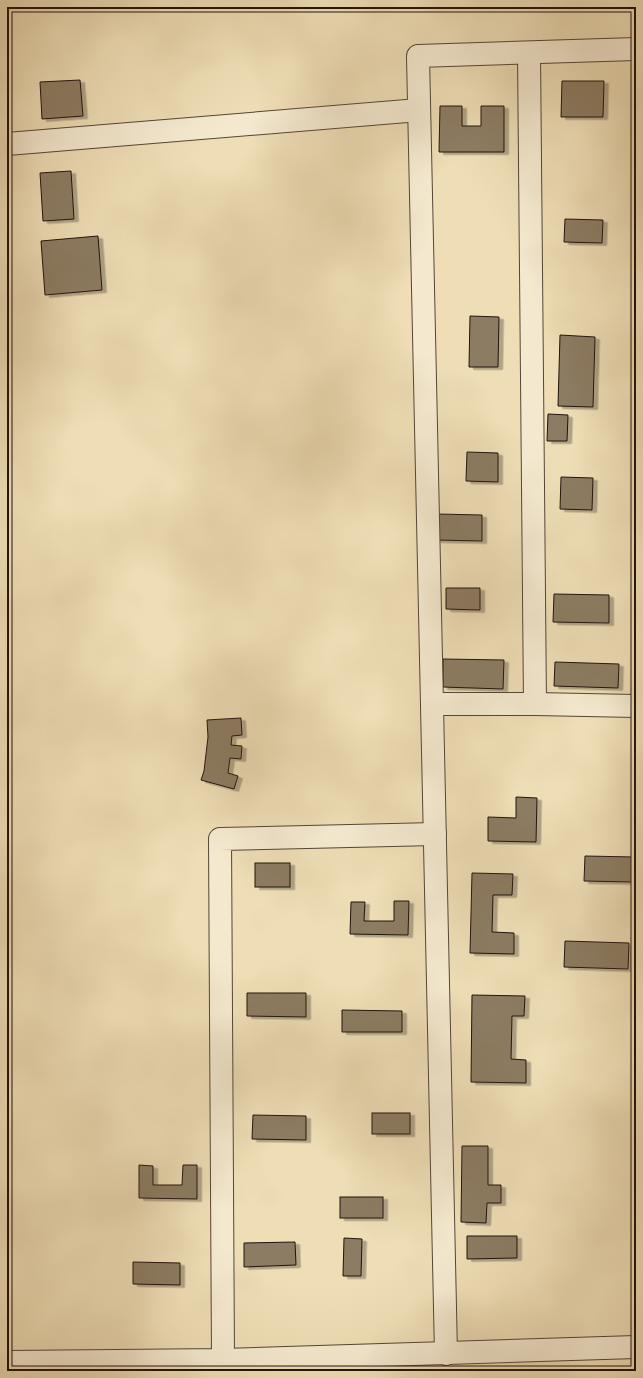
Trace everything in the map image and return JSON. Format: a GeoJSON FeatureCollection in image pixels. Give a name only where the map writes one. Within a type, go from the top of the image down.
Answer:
{"type":"FeatureCollection","features":[{"type":"Feature","properties":{"kind":"street"},"geometry":{"type":"LineString","coordinates":[[446,1354],[418,56],[636,49]]}},
{"type":"Feature","properties":{"kind":"street"},"geometry":{"type":"LineString","coordinates":[[529,53],[535,704]]}},
{"type":"Feature","properties":{"kind":"street"},"geometry":{"type":"LineString","coordinates":[[7,144],[419,110]]}},
{"type":"Feature","properties":{"kind":"street"},"geometry":{"type":"LineString","coordinates":[[432,704],[636,706]]}},
{"type":"Feature","properties":{"kind":"street"},"geometry":{"type":"LineString","coordinates":[[223,1360],[220,839],[435,834]]}},
{"type":"Feature","properties":{"kind":"street"},"geometry":{"type":"LineString","coordinates":[[7,1362],[223,1360],[636,1347]]}},
{"type":"Feature","properties":{"kind":"building"},"geometry":{"type":"Polygon","coordinates":[[[80,80],[83,116],[42,119],[40,82],[80,80]]]}},
{"type":"Feature","properties":{"kind":"building"},"geometry":{"type":"Polygon","coordinates":[[[562,81],[604,81],[603,117],[561,117],[562,81]]]}},
{"type":"Feature","properties":{"kind":"building"},"geometry":{"type":"Polygon","coordinates":[[[440,106],[462,106],[462,126],[481,126],[481,106],[504,106],[504,152],[439,152],[440,106]]]}},
{"type":"Feature","properties":{"kind":"building"},"geometry":{"type":"Polygon","coordinates":[[[71,171],[74,219],[43,221],[40,173],[71,171]]]}},
{"type":"Feature","properties":{"kind":"building"},"geometry":{"type":"Polygon","coordinates":[[[565,219],[603,220],[602,243],[564,242],[565,219]]]}},
{"type":"Feature","properties":{"kind":"building"},"geometry":{"type":"Polygon","coordinates":[[[98,236],[102,290],[45,295],[41,241],[98,236]]]}},
{"type":"Feature","properties":{"kind":"building"},"geometry":{"type":"Polygon","coordinates":[[[470,316],[499,317],[498,367],[469,367],[470,316]]]}},
{"type":"Feature","properties":{"kind":"building"},"geometry":{"type":"Polygon","coordinates":[[[560,335],[595,337],[593,407],[558,406],[560,335]]]}},
{"type":"Feature","properties":{"kind":"building"},"geometry":{"type":"Polygon","coordinates":[[[548,414],[568,415],[567,441],[547,441],[548,414]]]}},
{"type":"Feature","properties":{"kind":"building"},"geometry":{"type":"Polygon","coordinates":[[[467,452],[498,453],[498,482],[466,481],[467,452]]]}},
{"type":"Feature","properties":{"kind":"building"},"geometry":{"type":"Polygon","coordinates":[[[561,477],[593,478],[592,510],[560,509],[561,477]]]}},
{"type":"Feature","properties":{"kind":"building"},"geometry":{"type":"Polygon","coordinates":[[[437,514],[482,515],[482,541],[436,540],[437,514]]]}},
{"type":"Feature","properties":{"kind":"building"},"geometry":{"type":"Polygon","coordinates":[[[446,588],[480,588],[480,610],[446,609],[446,588]]]}},
{"type":"Feature","properties":{"kind":"building"},"geometry":{"type":"Polygon","coordinates":[[[554,594],[609,595],[609,623],[553,622],[554,594]]]}},
{"type":"Feature","properties":{"kind":"building"},"geometry":{"type":"Polygon","coordinates":[[[443,659],[504,660],[503,689],[443,687],[443,659]]]}},
{"type":"Feature","properties":{"kind":"building"},"geometry":{"type":"Polygon","coordinates":[[[555,662],[619,664],[618,688],[554,686],[555,662]]]}},
{"type":"Feature","properties":{"kind":"building"},"geometry":{"type":"Polygon","coordinates":[[[241,718],[242,735],[232,736],[231,745],[242,746],[241,759],[230,758],[228,773],[238,776],[234,789],[201,780],[204,771],[208,737],[207,720],[241,718]]]}},
{"type":"Feature","properties":{"kind":"building"},"geometry":{"type":"Polygon","coordinates":[[[516,797],[537,798],[536,842],[488,841],[488,817],[516,818],[516,797]]]}},
{"type":"Feature","properties":{"kind":"building"},"geometry":{"type":"Polygon","coordinates":[[[585,856],[635,857],[634,882],[584,881],[585,856]]]}},
{"type":"Feature","properties":{"kind":"building"},"geometry":{"type":"Polygon","coordinates":[[[255,863],[290,863],[290,887],[255,887],[255,863]]]}},
{"type":"Feature","properties":{"kind":"building"},"geometry":{"type":"Polygon","coordinates":[[[472,873],[513,874],[512,895],[493,895],[492,932],[514,933],[514,954],[470,953],[472,873]]]}},
{"type":"Feature","properties":{"kind":"building"},"geometry":{"type":"Polygon","coordinates":[[[394,901],[409,901],[408,935],[350,934],[351,902],[365,902],[364,921],[394,921],[394,901]]]}},
{"type":"Feature","properties":{"kind":"building"},"geometry":{"type":"Polygon","coordinates":[[[565,941],[629,943],[628,969],[564,967],[565,941]]]}},
{"type":"Feature","properties":{"kind":"building"},"geometry":{"type":"Polygon","coordinates":[[[247,993],[306,993],[306,1017],[247,1016],[247,993]]]}},
{"type":"Feature","properties":{"kind":"building"},"geometry":{"type":"Polygon","coordinates":[[[472,995],[525,996],[524,1016],[512,1016],[511,1059],[526,1060],[526,1083],[471,1082],[472,995]]]}},
{"type":"Feature","properties":{"kind":"building"},"geometry":{"type":"Polygon","coordinates":[[[342,1010],[402,1011],[402,1032],[342,1032],[342,1010]]]}},
{"type":"Feature","properties":{"kind":"building"},"geometry":{"type":"Polygon","coordinates":[[[372,1113],[410,1113],[410,1134],[372,1134],[372,1113]]]}},
{"type":"Feature","properties":{"kind":"building"},"geometry":{"type":"Polygon","coordinates":[[[253,1115],[306,1116],[306,1140],[252,1139],[253,1115]]]}},
{"type":"Feature","properties":{"kind":"building"},"geometry":{"type":"Polygon","coordinates":[[[462,1146],[488,1146],[488,1185],[501,1185],[501,1203],[487,1203],[486,1223],[461,1222],[462,1146]]]}},
{"type":"Feature","properties":{"kind":"building"},"geometry":{"type":"Polygon","coordinates":[[[139,1165],[153,1166],[153,1185],[182,1185],[183,1165],[197,1165],[197,1199],[139,1198],[139,1165]]]}},
{"type":"Feature","properties":{"kind":"building"},"geometry":{"type":"Polygon","coordinates":[[[340,1197],[383,1197],[383,1218],[340,1218],[340,1197]]]}},
{"type":"Feature","properties":{"kind":"building"},"geometry":{"type":"Polygon","coordinates":[[[467,1236],[517,1236],[517,1258],[467,1259],[467,1236]]]}},
{"type":"Feature","properties":{"kind":"building"},"geometry":{"type":"Polygon","coordinates":[[[344,1238],[362,1239],[361,1276],[343,1276],[344,1238]]]}},
{"type":"Feature","properties":{"kind":"building"},"geometry":{"type":"Polygon","coordinates":[[[295,1242],[296,1265],[244,1267],[244,1243],[295,1242]]]}},
{"type":"Feature","properties":{"kind":"building"},"geometry":{"type":"Polygon","coordinates":[[[133,1262],[180,1263],[180,1285],[133,1284],[133,1262]]]}}]}
